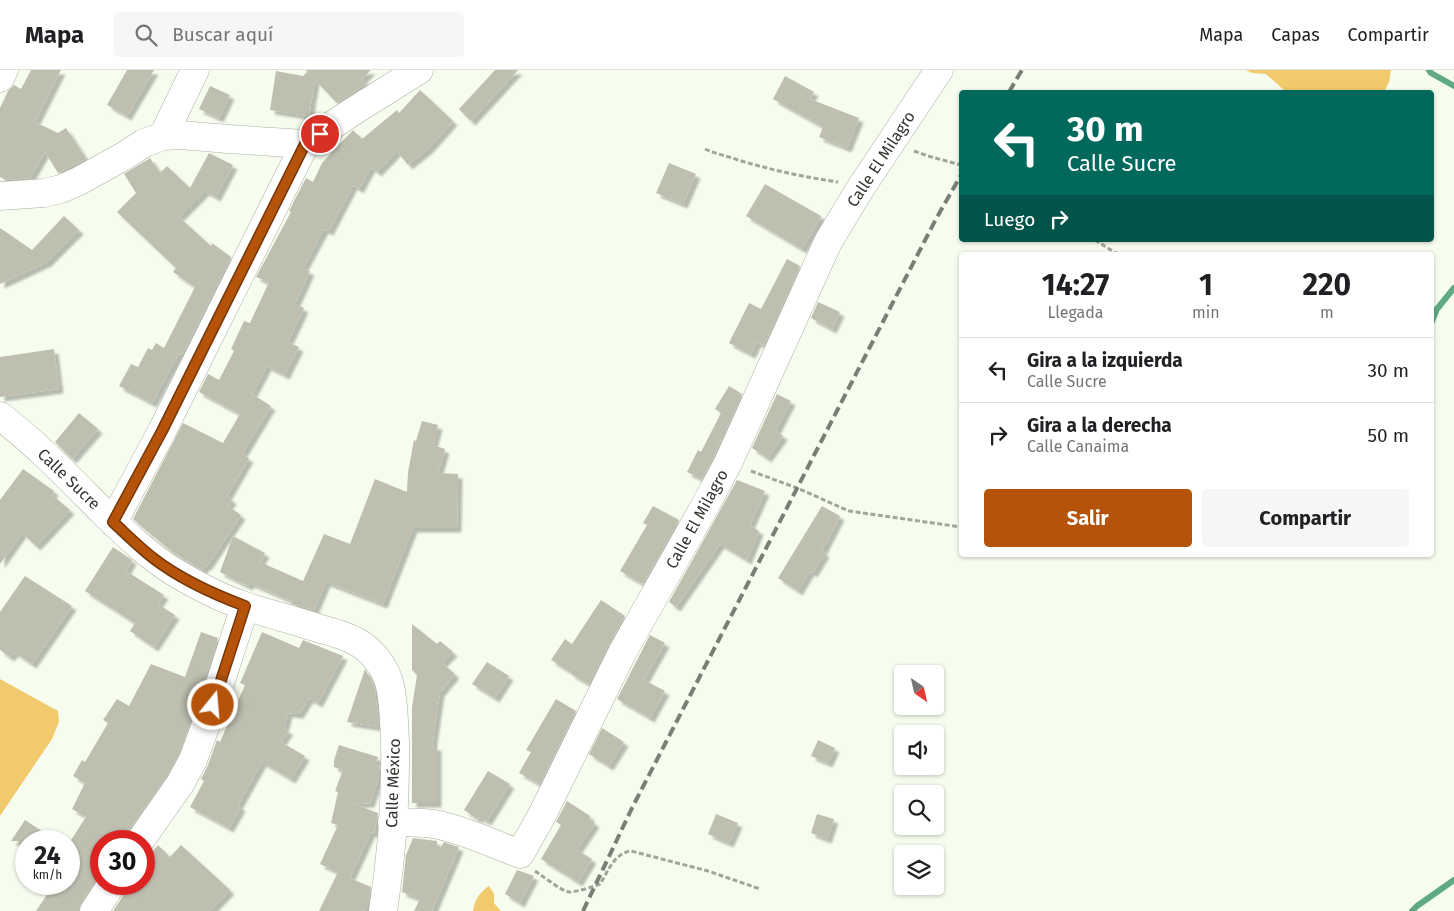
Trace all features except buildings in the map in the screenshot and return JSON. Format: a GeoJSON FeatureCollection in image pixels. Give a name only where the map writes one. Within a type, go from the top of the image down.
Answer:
{"type":"FeatureCollection","features":[{"type":"Feature","properties":{"kind":"street"},"geometry":{"type":"LineString","coordinates":[[0,78],[4,70]]}},
{"type":"Feature","properties":{"kind":"street"},"geometry":{"type":"LineString","coordinates":[[162,136],[195,70]]}},
{"type":"Feature","properties":{"kind":"street"},"geometry":{"type":"LineString","coordinates":[[113,522],[162,431],[305,144],[419,70]]}},
{"type":"Feature","properties":{"kind":"street","name":"Calle El Milagro"},"geometry":{"type":"LineString","coordinates":[[520,854],[541,816],[622,653],[728,463],[825,250],[860,189],[939,70]]}},
{"type":"Feature","properties":{"kind":"street"},"geometry":{"type":"LineString","coordinates":[[0,196],[44,193],[80,181],[144,143],[162,136],[181,134],[305,144]]}},
{"type":"Feature","properties":{"kind":"street","name":"Calle Sucre"},"geometry":{"type":"LineString","coordinates":[[0,416],[41,451],[113,522],[154,558],[172,570],[217,596],[296,620],[355,641],[367,648],[376,659]]}},
{"type":"Feature","properties":{"kind":"street"},"geometry":{"type":"LineString","coordinates":[[148,830],[180,784],[193,760],[245,606]]}},
{"type":"Feature","properties":{"kind":"street","name":"Calle México"},"geometry":{"type":"LineString","coordinates":[[376,659],[390,686],[396,773],[390,870],[383,911]]}},
{"type":"Feature","properties":{"kind":"street"},"geometry":{"type":"LineString","coordinates":[[392,822],[440,825],[520,854]]}},
{"type":"Feature","properties":{"kind":"street"},"geometry":{"type":"LineString","coordinates":[[94,911],[105,895]]}},
{"type":"Feature","properties":{"kind":"path"},"geometry":{"type":"LineString","coordinates":[[891,141],[928,156],[959,164]]}},
{"type":"Feature","properties":{"kind":"path"},"geometry":{"type":"LineString","coordinates":[[705,149],[749,164],[814,179],[842,182],[860,189]]}},
{"type":"Feature","properties":{"kind":"path"},"geometry":{"type":"LineString","coordinates":[[1098,242],[1113,252]]}},
{"type":"Feature","properties":{"kind":"path"},"geometry":{"type":"LineString","coordinates":[[728,463],[797,488],[849,511],[959,527]]}},
{"type":"Feature","properties":{"kind":"path"},"geometry":{"type":"LineString","coordinates":[[520,854],[532,869],[568,892],[600,884],[613,862],[626,852],[631,851],[708,871],[760,889]]}},
{"type":"Feature","properties":{"kind":"shaded area"},"geometry":{"type":"Polygon","coordinates":[[[1246,70],[1391,70],[1389,82],[1385,90],[1284,90],[1266,74],[1252,73],[1246,70]]]}},
{"type":"Feature","properties":{"kind":"shaded area"},"geometry":{"type":"Polygon","coordinates":[[[0,679],[58,711],[59,722],[52,739],[0,816],[0,679]]]}},
{"type":"Feature","properties":{"kind":"shaded area"},"geometry":{"type":"Polygon","coordinates":[[[489,886],[494,894],[494,903],[501,911],[473,911],[478,897],[489,886]]]}},
{"type":"Feature","properties":{"kind":"waterway"},"geometry":{"type":"LineString","coordinates":[[1429,70],[1454,86]]}},
{"type":"Feature","properties":{"kind":"waterway"},"geometry":{"type":"LineString","coordinates":[[1434,316],[1437,309],[1454,288]]}},
{"type":"Feature","properties":{"kind":"waterway"},"geometry":{"type":"LineString","coordinates":[[1412,911],[1454,880]]}},
{"type":"Feature","properties":{"kind":"railway"},"geometry":{"type":"LineString","coordinates":[[1010,90],[1022,70]]}},
{"type":"Feature","properties":{"kind":"railway"},"geometry":{"type":"LineString","coordinates":[[583,911],[633,806],[936,219],[959,179]]}},
{"type":"Feature","properties":{"kind":"route"},"geometry":{"type":"LineString","coordinates":[[213,705],[245,606],[217,596],[172,570],[134,542],[113,522],[162,431],[305,144],[320,134]]}}]}
